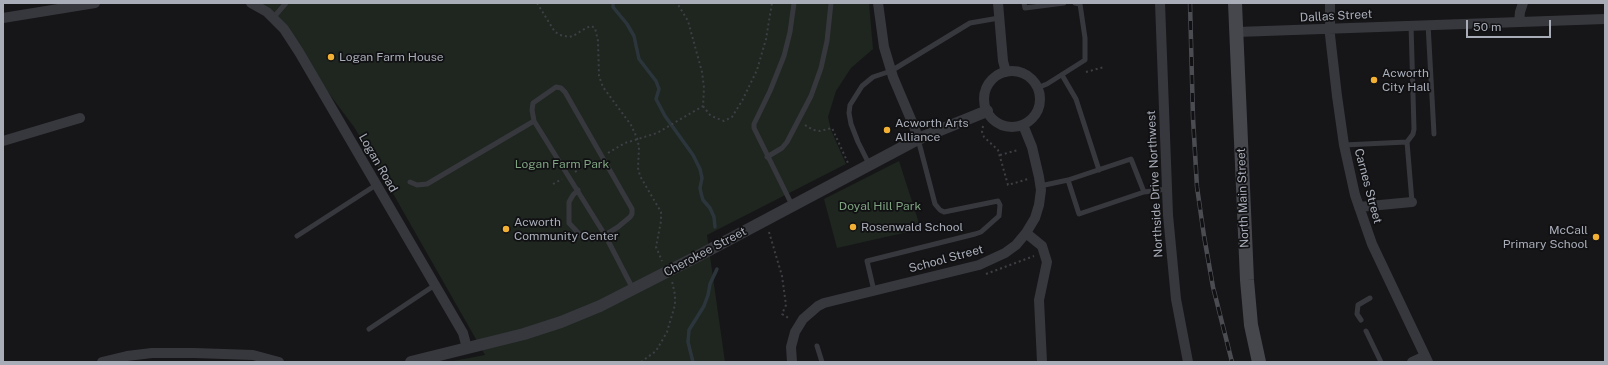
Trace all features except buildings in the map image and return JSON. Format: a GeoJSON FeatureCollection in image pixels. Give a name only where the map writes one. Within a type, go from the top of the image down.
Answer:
{"type":"FeatureCollection","features":[{"type":"Feature","properties":{"kind":"main road","name":"North Main Street"},"geometry":{"type":"LineString","coordinates":[[1235,3],[1247,280],[1251,325],[1259,362]]}},
{"type":"Feature","properties":{"kind":"street"},"geometry":{"type":"LineString","coordinates":[[3,18],[95,3]]}},
{"type":"Feature","properties":{"kind":"street","name":"Logan Road"},"geometry":{"type":"LineString","coordinates":[[251,3],[267,12],[284,29],[299,52],[463,333],[467,348]]}},
{"type":"Feature","properties":{"kind":"street"},"geometry":{"type":"LineString","coordinates":[[878,3],[884,47],[891,71],[915,129],[918,140]]}},
{"type":"Feature","properties":{"kind":"street"},"geometry":{"type":"LineString","coordinates":[[998,3],[1003,61],[1006,72]]}},
{"type":"Feature","properties":{"kind":"street","name":"Northside Drive Northwest"},"geometry":{"type":"LineString","coordinates":[[1160,3],[1167,189],[1173,279],[1179,319],[1188,362]]}},
{"type":"Feature","properties":{"kind":"street","name":"Carnes Street"},"geometry":{"type":"LineString","coordinates":[[1330,3],[1330,30],[1344,145],[1359,206],[1372,244],[1426,359]]}},
{"type":"Feature","properties":{"kind":"street"},"geometry":{"type":"LineString","coordinates":[[1519,22],[1523,3]]}},
{"type":"Feature","properties":{"kind":"street","name":"Dallas Street"},"geometry":{"type":"LineString","coordinates":[[1236,32],[1330,30],[1428,24],[1605,19]]}},
{"type":"Feature","properties":{"kind":"street"},"geometry":{"type":"LineString","coordinates":[[1014,71],[1023,74],[1030,78],[1037,88],[1040,103],[1037,112],[1031,120],[1023,125],[1015,127],[1002,125],[991,118],[984,103],[984,95],[987,87],[998,75],[1006,72],[1014,71]]}},
{"type":"Feature","properties":{"kind":"street","name":"Cherokee Street"},"geometry":{"type":"LineString","coordinates":[[411,362],[524,334],[561,322],[600,306],[918,140],[987,111]]}},
{"type":"Feature","properties":{"kind":"street"},"geometry":{"type":"LineString","coordinates":[[3,141],[80,118]]}},
{"type":"Feature","properties":{"kind":"street","name":"School Street"},"geometry":{"type":"LineString","coordinates":[[792,362],[791,347],[795,332],[810,311],[824,303],[979,265],[993,259],[1016,245],[1026,233],[1035,218],[1039,205],[1040,186],[1032,147],[1023,125]]}},
{"type":"Feature","properties":{"kind":"street"},"geometry":{"type":"LineString","coordinates":[[1359,206],[1412,202]]}},
{"type":"Feature","properties":{"kind":"street"},"geometry":{"type":"LineString","coordinates":[[1026,233],[1042,246],[1047,262],[1039,300],[1042,362]]}},
{"type":"Feature","properties":{"kind":"street"},"geometry":{"type":"LineString","coordinates":[[102,362],[127,356],[180,353],[253,355],[279,362]]}},
{"type":"Feature","properties":{"kind":"street"},"geometry":{"type":"LineString","coordinates":[[1412,362],[1426,359]]}},
{"type":"Feature","properties":{"kind":"lane"},"geometry":{"type":"LineString","coordinates":[[273,18],[286,3]]}},
{"type":"Feature","properties":{"kind":"lane"},"geometry":{"type":"LineString","coordinates":[[792,205],[767,157],[754,128],[754,124],[770,91],[784,56],[790,32],[794,3]]}},
{"type":"Feature","properties":{"kind":"lane"},"geometry":{"type":"LineString","coordinates":[[767,157],[782,148],[787,142],[811,96],[821,68],[827,41],[831,3]]}},
{"type":"Feature","properties":{"kind":"lane"},"geometry":{"type":"LineString","coordinates":[[1024,3],[1025,8],[1064,3]]}},
{"type":"Feature","properties":{"kind":"lane"},"geometry":{"type":"LineString","coordinates":[[1037,88],[1086,60],[1085,38],[1080,4],[1075,3]]}},
{"type":"Feature","properties":{"kind":"lane"},"geometry":{"type":"LineString","coordinates":[[869,165],[851,124],[849,113],[850,105],[862,86],[873,77],[891,71],[970,23],[999,18]]}},
{"type":"Feature","properties":{"kind":"lane"},"geometry":{"type":"LineString","coordinates":[[1428,24],[1434,134]]}},
{"type":"Feature","properties":{"kind":"lane"},"geometry":{"type":"LineString","coordinates":[[1411,25],[1414,129],[1413,134],[1407,142],[1412,202]]}},
{"type":"Feature","properties":{"kind":"lane"},"geometry":{"type":"LineString","coordinates":[[1062,75],[1076,99],[1099,170]]}},
{"type":"Feature","properties":{"kind":"lane"},"geometry":{"type":"LineString","coordinates":[[578,190],[569,202],[569,223],[582,237],[596,240],[605,235],[618,227],[632,214],[632,209],[565,92],[561,88],[556,87],[533,103],[532,110],[534,121],[578,190],[605,235],[633,289]]}},
{"type":"Feature","properties":{"kind":"lane"},"geometry":{"type":"LineString","coordinates":[[410,182],[417,185],[427,184],[534,121]]}},
{"type":"Feature","properties":{"kind":"lane"},"geometry":{"type":"LineString","coordinates":[[874,291],[867,261],[981,232],[999,216],[1000,205],[998,201],[944,212],[940,210],[935,204],[918,140]]}},
{"type":"Feature","properties":{"kind":"lane"},"geometry":{"type":"LineString","coordinates":[[1344,145],[1407,142]]}},
{"type":"Feature","properties":{"kind":"lane"},"geometry":{"type":"LineString","coordinates":[[1040,186],[1068,180],[1131,159],[1144,192]]}},
{"type":"Feature","properties":{"kind":"lane"},"geometry":{"type":"LineString","coordinates":[[1068,180],[1079,214],[1144,192],[1167,189]]}},
{"type":"Feature","properties":{"kind":"lane"},"geometry":{"type":"LineString","coordinates":[[297,236],[376,185]]}},
{"type":"Feature","properties":{"kind":"lane"},"geometry":{"type":"LineString","coordinates":[[369,328],[435,286]]}},
{"type":"Feature","properties":{"kind":"lane"},"geometry":{"type":"LineString","coordinates":[[1360,320],[1358,306],[1370,298]]}},
{"type":"Feature","properties":{"kind":"lane"},"geometry":{"type":"LineString","coordinates":[[1366,331],[1381,362]]}},
{"type":"Feature","properties":{"kind":"lane"},"geometry":{"type":"LineString","coordinates":[[817,346],[822,362]]}},
{"type":"Feature","properties":{"kind":"path"},"geometry":{"type":"LineString","coordinates":[[537,3],[555,32],[560,35],[569,37],[591,26],[595,28],[598,42],[599,76],[603,87],[631,125],[637,138],[639,147],[638,168],[640,176],[661,212],[662,221],[656,247],[674,286],[675,305],[662,343],[651,356],[641,362]]}},
{"type":"Feature","properties":{"kind":"path"},"geometry":{"type":"LineString","coordinates":[[677,3],[688,21],[696,46],[703,77],[703,106],[710,115],[724,121],[732,117],[742,101],[757,70],[766,39],[772,3]]}},
{"type":"Feature","properties":{"kind":"path"},"geometry":{"type":"LineString","coordinates":[[1086,72],[1104,67]]}},
{"type":"Feature","properties":{"kind":"path"},"geometry":{"type":"LineString","coordinates":[[663,130],[703,106]]}},
{"type":"Feature","properties":{"kind":"path"},"geometry":{"type":"LineString","coordinates":[[798,122],[813,130],[820,131],[832,128],[849,166]]}},
{"type":"Feature","properties":{"kind":"path"},"geometry":{"type":"LineString","coordinates":[[983,126],[982,132],[984,137],[998,150],[1008,185],[1028,179]]}},
{"type":"Feature","properties":{"kind":"path"},"geometry":{"type":"LineString","coordinates":[[1000,155],[1018,150]]}},
{"type":"Feature","properties":{"kind":"path"},"geometry":{"type":"LineString","coordinates":[[768,228],[782,276],[786,305],[782,314],[788,318]]}},
{"type":"Feature","properties":{"kind":"path"},"geometry":{"type":"LineString","coordinates":[[985,274],[989,274],[1035,255]]}},
{"type":"Feature","properties":{"kind":"green space","name":"Logan Farm Park"},"geometry":{"type":"Polygon","coordinates":[[[261,3],[869,3],[873,49],[851,68],[836,91],[828,117],[831,130],[846,164],[707,235],[725,362],[448,362],[485,355],[354,127],[261,3]]]}},
{"type":"Feature","properties":{"kind":"green space","name":"Doyal Hill Park"},"geometry":{"type":"Polygon","coordinates":[[[899,161],[921,229],[837,248],[824,199],[899,161]]]}},
{"type":"Feature","properties":{"kind":"waterway"},"geometry":{"type":"LineString","coordinates":[[613,3],[613,7],[627,24],[634,36],[639,59],[656,81],[659,89],[656,99],[665,116],[693,155],[700,169],[702,178],[700,188],[701,193],[703,200],[710,208],[714,217],[715,227]]}},
{"type":"Feature","properties":{"kind":"waterway"},"geometry":{"type":"LineString","coordinates":[[693,362],[688,342],[689,330],[704,306],[710,284],[717,269]]}},
{"type":"Feature","properties":{"kind":"railway"},"geometry":{"type":"LineString","coordinates":[[1190,3],[1193,118],[1197,187],[1213,287],[1232,362]]}},
{"type":"Feature","properties":{"kind":"place","name":"Logan Farm House"},"geometry":{"type":"Point","coordinates":[331,57]}},
{"type":"Feature","properties":{"kind":"place","name":"Acworth City Hall"},"geometry":{"type":"Point","coordinates":[1374,80]}},
{"type":"Feature","properties":{"kind":"place","name":"Acworth Arts Alliance"},"geometry":{"type":"Point","coordinates":[887,130]}},
{"type":"Feature","properties":{"kind":"place","name":"Rosenwald School"},"geometry":{"type":"Point","coordinates":[853,227]}},
{"type":"Feature","properties":{"kind":"place","name":"Acworth Community Center"},"geometry":{"type":"Point","coordinates":[506,229]}},
{"type":"Feature","properties":{"kind":"place","name":"McCall Primary School"},"geometry":{"type":"Point","coordinates":[1596,237]}}]}
